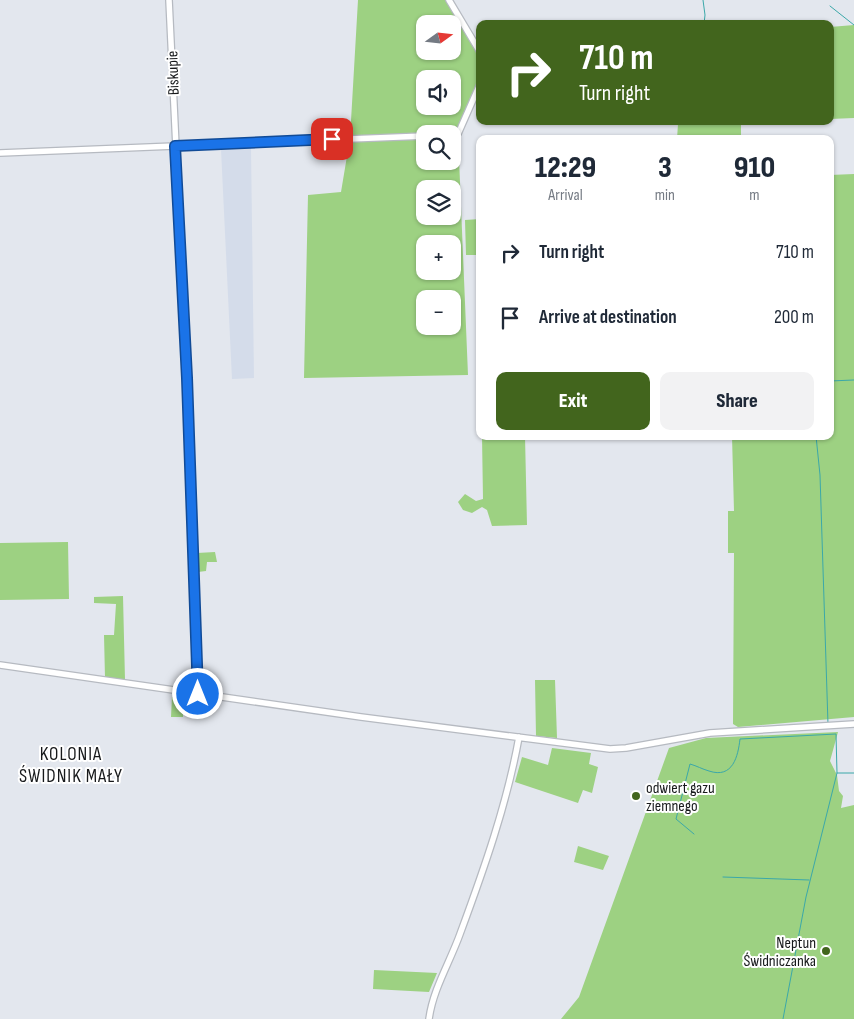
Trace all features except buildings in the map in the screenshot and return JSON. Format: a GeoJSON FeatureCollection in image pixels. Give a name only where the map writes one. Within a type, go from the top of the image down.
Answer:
{"type":"FeatureCollection","features":[{"type":"Feature","properties":{"kind":"street","name":"Biskupie"},"geometry":{"type":"LineString","coordinates":[[169,0],[187,378],[198,694]]}},
{"type":"Feature","properties":{"kind":"street"},"geometry":{"type":"LineString","coordinates":[[449,0],[476,45]]}},
{"type":"Feature","properties":{"kind":"street"},"geometry":{"type":"LineString","coordinates":[[460,125],[476,92]]}},
{"type":"Feature","properties":{"kind":"street"},"geometry":{"type":"LineString","coordinates":[[0,152],[416,136]]}},
{"type":"Feature","properties":{"kind":"street"},"geometry":{"type":"LineString","coordinates":[[0,666],[618,749],[710,733],[854,724]]}},
{"type":"Feature","properties":{"kind":"street"},"geometry":{"type":"LineString","coordinates":[[429,1019],[433,998],[463,925],[500,818],[510,783],[519,737]]}},
{"type":"Feature","properties":{"kind":"shaded area"},"geometry":{"type":"Polygon","coordinates":[[[251,148],[254,378],[232,379],[221,149],[251,148]]]}},
{"type":"Feature","properties":{"kind":"green space"},"geometry":{"type":"Polygon","coordinates":[[[358,0],[449,0],[458,15],[416,15],[416,60],[461,60],[461,20],[476,45],[476,93],[461,127],[461,125],[416,125],[416,170],[459,170],[460,180],[416,180],[416,225],[461,225],[461,206],[468,375],[304,378],[308,195],[341,192],[350,138],[358,0]]]}},
{"type":"Feature","properties":{"kind":"green space"},"geometry":{"type":"Polygon","coordinates":[[[854,25],[854,118],[834,119],[834,27],[854,25]]]}},
{"type":"Feature","properties":{"kind":"green space"},"geometry":{"type":"Polygon","coordinates":[[[678,125],[741,125],[741,135],[677,135],[678,125]]]}},
{"type":"Feature","properties":{"kind":"green space"},"geometry":{"type":"Polygon","coordinates":[[[854,174],[854,717],[738,727],[733,724],[734,553],[728,553],[728,511],[734,511],[732,440],[834,440],[834,175],[854,174]]]}},
{"type":"Feature","properties":{"kind":"green space"},"geometry":{"type":"Polygon","coordinates":[[[476,219],[476,255],[466,255],[465,220],[476,219]]]}},
{"type":"Feature","properties":{"kind":"green space"},"geometry":{"type":"Polygon","coordinates":[[[482,440],[525,440],[527,525],[492,526],[487,510],[482,507],[472,513],[463,510],[458,502],[465,494],[476,501],[483,499],[482,440]]]}},
{"type":"Feature","properties":{"kind":"green space"},"geometry":{"type":"Polygon","coordinates":[[[68,542],[69,599],[0,600],[0,543],[68,542]]]}},
{"type":"Feature","properties":{"kind":"green space"},"geometry":{"type":"Polygon","coordinates":[[[215,552],[217,562],[207,562],[206,571],[198,572],[197,553],[215,552]]]}},
{"type":"Feature","properties":{"kind":"green space"},"geometry":{"type":"Polygon","coordinates":[[[123,596],[125,680],[105,678],[104,635],[114,635],[116,604],[94,603],[94,597],[123,596]]]}},
{"type":"Feature","properties":{"kind":"green space"},"geometry":{"type":"Polygon","coordinates":[[[535,680],[555,680],[557,738],[536,736],[535,680]]]}},
{"type":"Feature","properties":{"kind":"green space"},"geometry":{"type":"Polygon","coordinates":[[[172,697],[183,698],[183,717],[171,717],[172,697]]]}},
{"type":"Feature","properties":{"kind":"green space"},"geometry":{"type":"Polygon","coordinates":[[[838,732],[830,761],[837,775],[839,791],[843,796],[841,808],[854,805],[854,1019],[561,1019],[579,997],[669,748],[706,738],[838,732]]]}},
{"type":"Feature","properties":{"kind":"green space"},"geometry":{"type":"Polygon","coordinates":[[[552,748],[591,753],[589,764],[598,767],[592,793],[583,790],[578,803],[515,782],[522,757],[548,765],[552,748]]]}},
{"type":"Feature","properties":{"kind":"green space"},"geometry":{"type":"Polygon","coordinates":[[[578,846],[609,856],[603,870],[574,862],[578,846]]]}},
{"type":"Feature","properties":{"kind":"green space"},"geometry":{"type":"Polygon","coordinates":[[[374,970],[437,973],[429,992],[373,989],[374,970]]]}},
{"type":"Feature","properties":{"kind":"waterway"},"geometry":{"type":"LineString","coordinates":[[703,0],[704,20]]}},
{"type":"Feature","properties":{"kind":"waterway"},"geometry":{"type":"LineString","coordinates":[[830,6],[854,25]]}},
{"type":"Feature","properties":{"kind":"waterway"},"geometry":{"type":"LineString","coordinates":[[834,381],[854,380]]}},
{"type":"Feature","properties":{"kind":"waterway"},"geometry":{"type":"LineString","coordinates":[[816,440],[820,475],[828,724]]}},
{"type":"Feature","properties":{"kind":"waterway"},"geometry":{"type":"LineString","coordinates":[[694,834],[676,819],[690,764],[717,773],[724,772],[729,769],[736,759],[740,739],[836,734],[837,773],[806,897],[783,1019]]}},
{"type":"Feature","properties":{"kind":"waterway"},"geometry":{"type":"LineString","coordinates":[[837,773],[854,773]]}},
{"type":"Feature","properties":{"kind":"waterway"},"geometry":{"type":"LineString","coordinates":[[723,877],[809,880]]}},
{"type":"Feature","properties":{"kind":"place","name":"odwiert gazu ziemnego"},"geometry":{"type":"Point","coordinates":[636,796]}},
{"type":"Feature","properties":{"kind":"place","name":"Neptun Świdniczanka"},"geometry":{"type":"Point","coordinates":[826,951]}},
{"type":"Feature","properties":{"kind":"district","name":"KOLONIA ŚWIDNIK MAŁY"},"geometry":{"type":"Point","coordinates":[71,764]}},
{"type":"Feature","properties":{"kind":"route"},"geometry":{"type":"LineString","coordinates":[[198,694],[187,378],[175,146],[332,139]]}}]}
